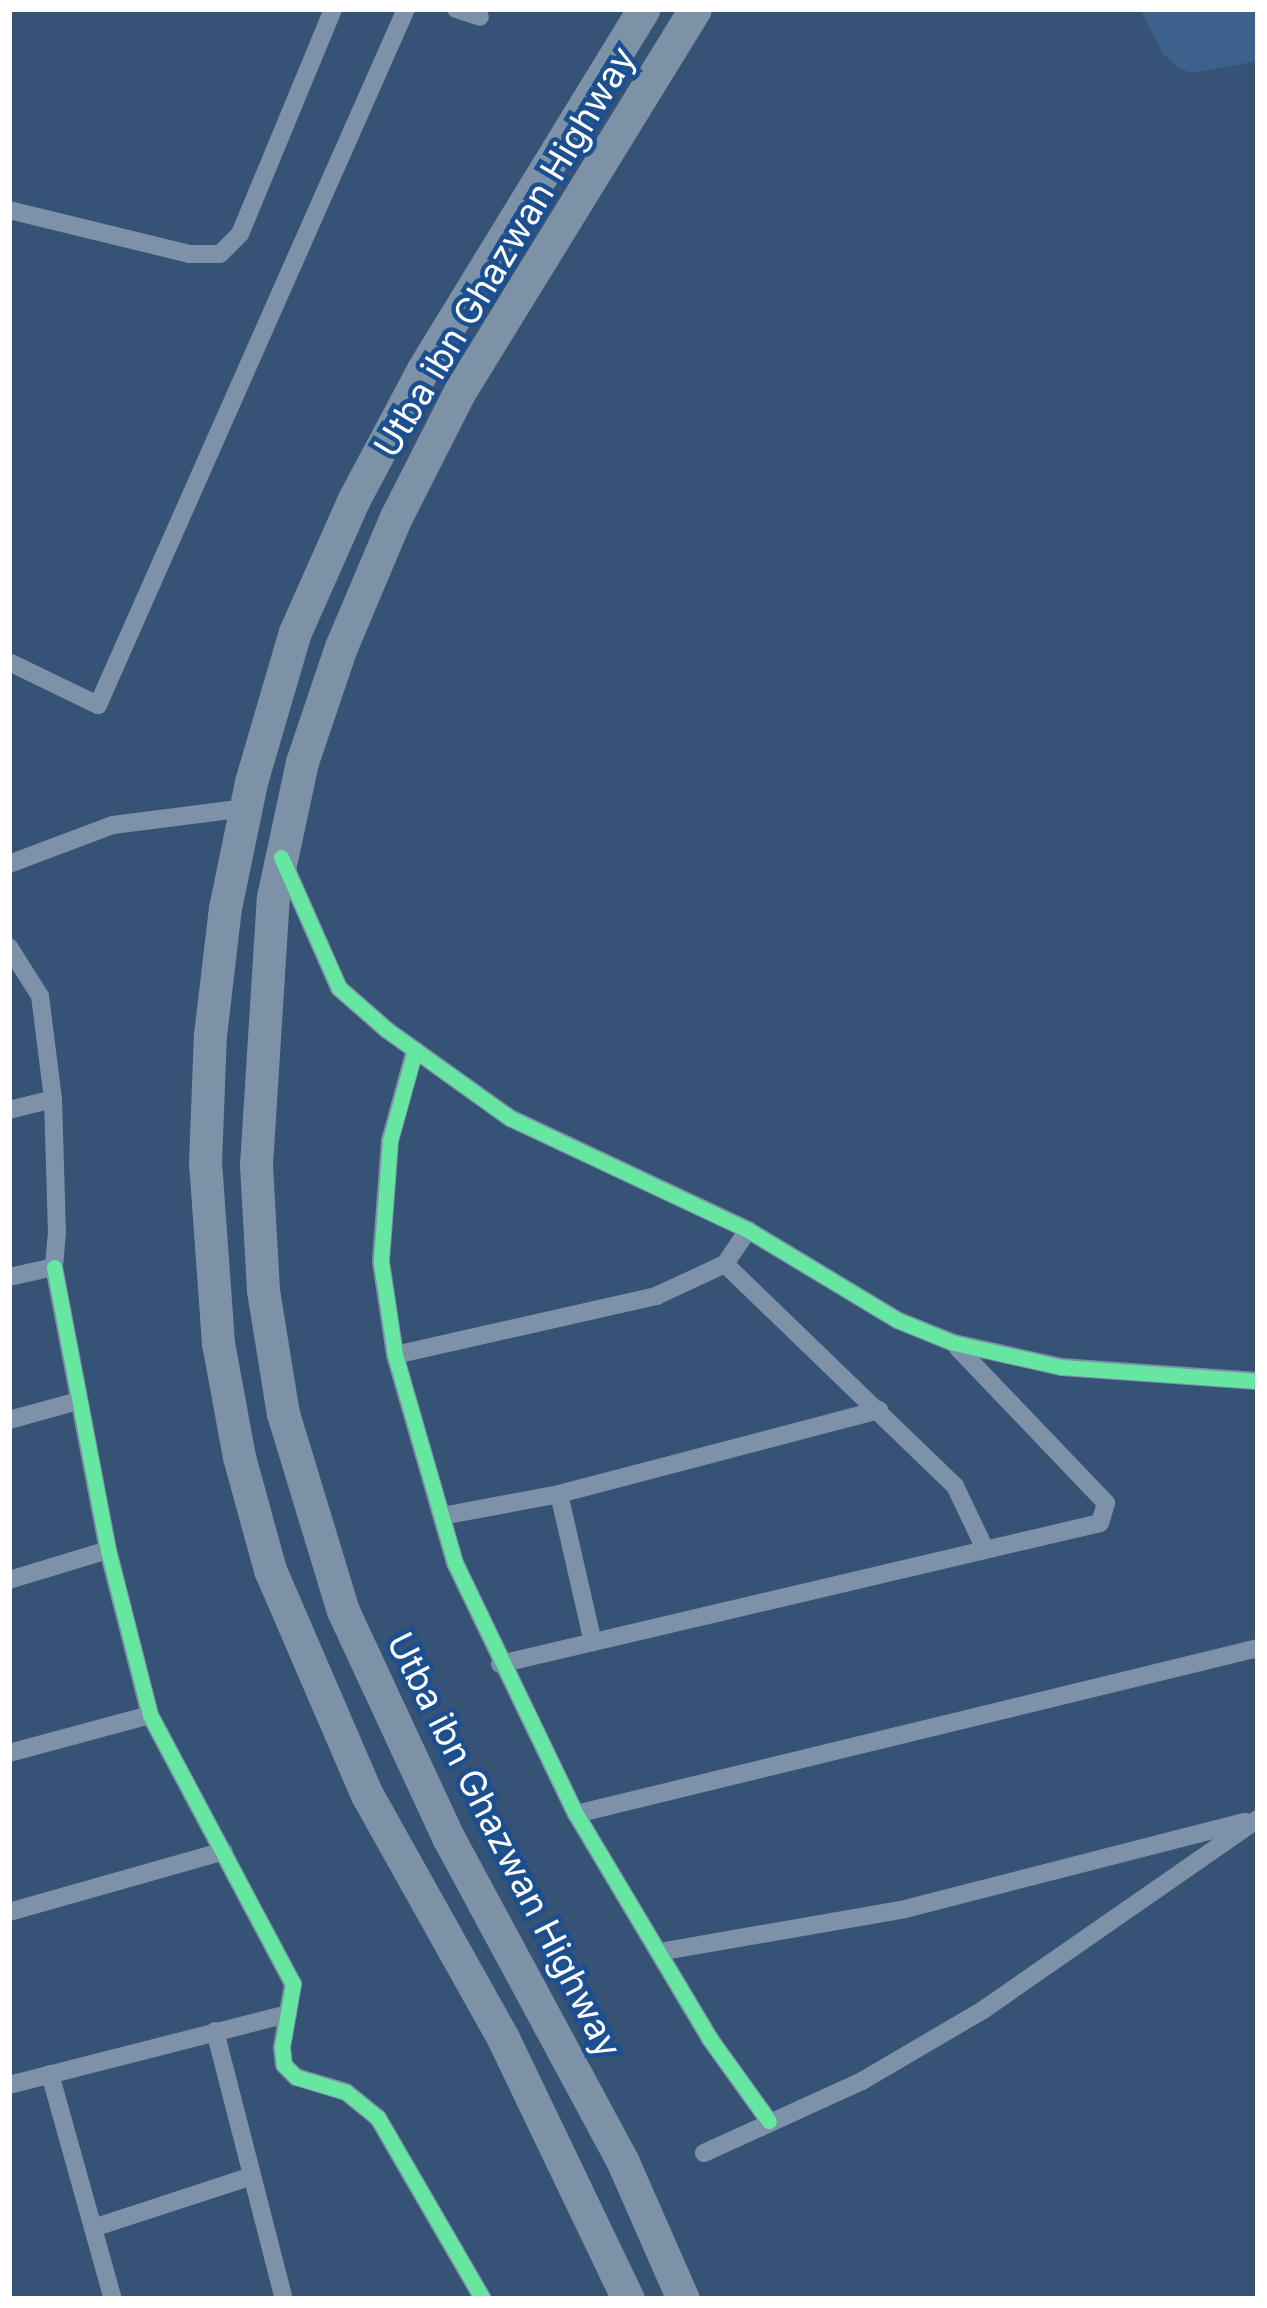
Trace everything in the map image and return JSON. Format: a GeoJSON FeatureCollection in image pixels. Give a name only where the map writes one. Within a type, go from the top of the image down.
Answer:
{"type":"FeatureCollection","features":[{"type":"Feature","properties":{"kind":"highway","name":"Utba ibn Ghazwan Highway"},"geometry":{"type":"LineString","coordinates":[[628,2299],[503,2038],[368,1795],[298,1642],[254,1514],[216,1323],[205,1163],[217,971],[246,808],[260,748],[322,565],[388,434],[644,9]]}},
{"type":"Feature","properties":{"kind":"highway","name":"Utba ibn Ghazwan Highway"},"geometry":{"type":"LineString","coordinates":[[683,2299],[584,2085],[448,1837],[363,1659],[295,1464],[272,1352],[256,1166],[265,973],[281,857],[302,762],[367,581],[427,453],[695,9]]}},
{"type":"Feature","properties":{"kind":"street"},"geometry":{"type":"LineString","coordinates":[[9,210],[189,254],[220,254],[240,234],[333,9]]}},
{"type":"Feature","properties":{"kind":"street"},"geometry":{"type":"LineString","coordinates":[[9,662],[98,705],[406,9]]}},
{"type":"Feature","properties":{"kind":"street"},"geometry":{"type":"LineString","coordinates":[[456,9],[480,17]]}},
{"type":"Feature","properties":{"kind":"street"},"geometry":{"type":"LineString","coordinates":[[9,864],[113,825],[246,808]]}},
{"type":"Feature","properties":{"kind":"street"},"geometry":{"type":"LineString","coordinates":[[281,857],[339,988],[510,1118],[748,1230],[897,1320],[954,1343],[1060,1367],[1258,1382]]}},
{"type":"Feature","properties":{"kind":"street"},"geometry":{"type":"LineString","coordinates":[[9,947],[40,996],[53,1099],[54,1267],[107,1550],[150,1715],[293,1984],[284,2065],[296,2078],[346,2092],[378,2118],[483,2299]]}},
{"type":"Feature","properties":{"kind":"street"},"geometry":{"type":"LineString","coordinates":[[415,1050],[390,1141],[381,1262],[395,1354],[455,1563],[576,1814],[710,2039],[770,2121]]}},
{"type":"Feature","properties":{"kind":"street"},"geometry":{"type":"LineString","coordinates":[[9,1110],[53,1099]]}},
{"type":"Feature","properties":{"kind":"street"},"geometry":{"type":"LineString","coordinates":[[395,1354],[600,1312],[707,1277],[725,1264],[748,1230]]}},
{"type":"Feature","properties":{"kind":"street"},"geometry":{"type":"LineString","coordinates":[[725,1264],[955,1486],[985,1549]]}},
{"type":"Feature","properties":{"kind":"street"},"geometry":{"type":"LineString","coordinates":[[9,1277],[54,1267]]}},
{"type":"Feature","properties":{"kind":"street"},"geometry":{"type":"LineString","coordinates":[[500,1664],[1100,1523],[1106,1503],[954,1343]]}},
{"type":"Feature","properties":{"kind":"street"},"geometry":{"type":"LineString","coordinates":[[9,1420],[78,1401]]}},
{"type":"Feature","properties":{"kind":"street"},"geometry":{"type":"LineString","coordinates":[[442,1516],[559,1494],[879,1410]]}},
{"type":"Feature","properties":{"kind":"street"},"geometry":{"type":"LineString","coordinates":[[559,1494],[593,1642]]}},
{"type":"Feature","properties":{"kind":"street"},"geometry":{"type":"LineString","coordinates":[[9,1580],[107,1550]]}},
{"type":"Feature","properties":{"kind":"street"},"geometry":{"type":"LineString","coordinates":[[576,1814],[1258,1648]]}},
{"type":"Feature","properties":{"kind":"street"},"geometry":{"type":"LineString","coordinates":[[9,1753],[150,1715]]}},
{"type":"Feature","properties":{"kind":"street"},"geometry":{"type":"LineString","coordinates":[[658,1952],[905,1909],[1258,1818]]}},
{"type":"Feature","properties":{"kind":"street"},"geometry":{"type":"LineString","coordinates":[[704,2153],[862,2081],[983,2010],[1258,1818]]}},
{"type":"Feature","properties":{"kind":"street"},"geometry":{"type":"LineString","coordinates":[[9,1912],[224,1851]]}},
{"type":"Feature","properties":{"kind":"street"},"geometry":{"type":"LineString","coordinates":[[9,2085],[288,2014]]}},
{"type":"Feature","properties":{"kind":"street"},"geometry":{"type":"LineString","coordinates":[[215,2031],[284,2299]]}},
{"type":"Feature","properties":{"kind":"street"},"geometry":{"type":"LineString","coordinates":[[50,2074],[112,2299]]}},
{"type":"Feature","properties":{"kind":"street"},"geometry":{"type":"LineString","coordinates":[[93,2228],[252,2176]]}},
{"type":"Feature","properties":{"kind":"water"},"geometry":{"type":"Polygon","coordinates":[[[1140,9],[1258,9],[1258,61],[1193,73],[1179,69],[1163,54],[1140,9]]]}},
{"type":"Feature","properties":{"kind":"cycle path"},"geometry":{"type":"LineString","coordinates":[[281,857],[339,988],[387,1030],[510,1118],[748,1230],[897,1320],[954,1343],[1061,1367],[1258,1381]]}},
{"type":"Feature","properties":{"kind":"cycle path"},"geometry":{"type":"LineString","coordinates":[[415,1050],[390,1141],[381,1262],[395,1355],[455,1563],[576,1814],[710,2039],[769,2121]]}},
{"type":"Feature","properties":{"kind":"cycle path"},"geometry":{"type":"LineString","coordinates":[[54,1267],[108,1550],[150,1715],[293,1984],[282,2047],[284,2065],[296,2077],[346,2092],[378,2118],[483,2299]]}}]}
